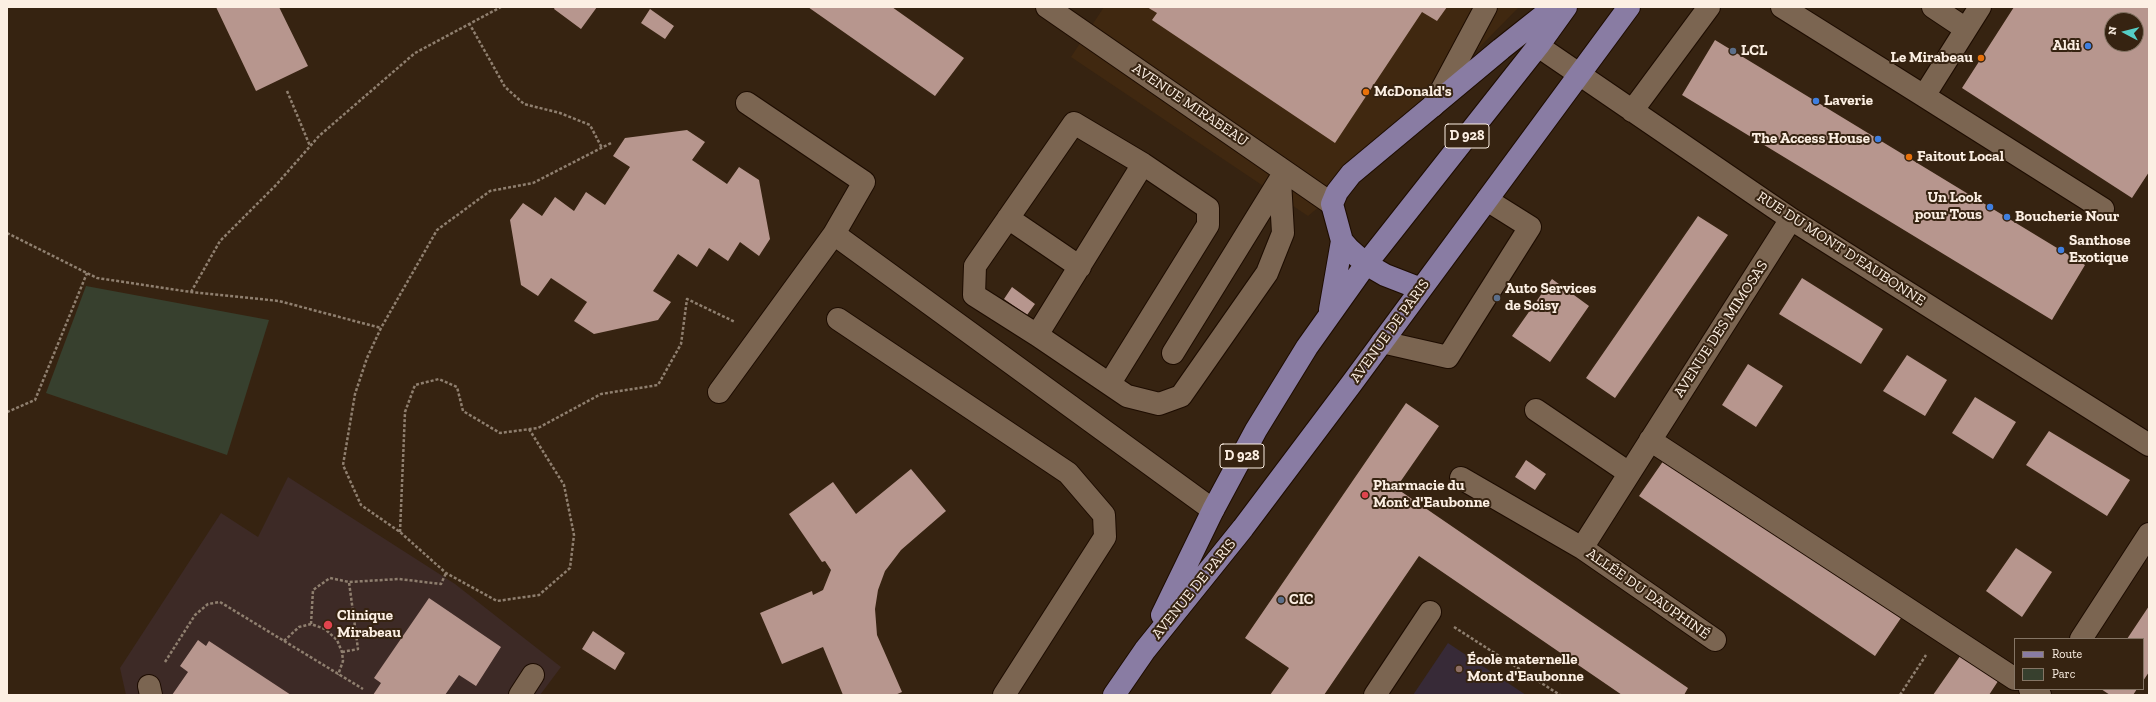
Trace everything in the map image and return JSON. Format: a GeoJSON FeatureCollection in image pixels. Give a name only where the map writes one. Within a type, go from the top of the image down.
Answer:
{"type":"FeatureCollection","features":[{"type":"Feature","properties":{"kind":"main road"},"geometry":{"type":"LineString","coordinates":[[1421,289],[1385,276],[1366,264],[1349,250],[1342,241],[1332,204],[1337,192],[1351,174],[1501,49],[1554,7]]}},
{"type":"Feature","properties":{"kind":"main road","name":"AVENUE DE PARIS"},"geometry":{"type":"LineString","coordinates":[[1145,650],[1212,510],[1256,430],[1307,347],[1366,264],[1538,46],[1566,7]]}},
{"type":"Feature","properties":{"kind":"main road","name":"AVENUE DE PARIS"},"geometry":{"type":"LineString","coordinates":[[1114,695],[1145,650],[1243,528],[1629,7]]}},
{"type":"Feature","properties":{"kind":"main road"},"geometry":{"type":"LineString","coordinates":[[1329,317],[1342,241]]}},
{"type":"Feature","properties":{"kind":"street","name":"AVENUE MIRABEAU"},"geometry":{"type":"LineString","coordinates":[[1047,7],[1283,176],[1332,204]]}},
{"type":"Feature","properties":{"kind":"street"},"geometry":{"type":"LineString","coordinates":[[1432,108],[1486,7]]}},
{"type":"Feature","properties":{"kind":"street"},"geometry":{"type":"LineString","coordinates":[[1632,111],[1709,7]]}},
{"type":"Feature","properties":{"kind":"street"},"geometry":{"type":"LineString","coordinates":[[1782,7],[2104,209]]}},
{"type":"Feature","properties":{"kind":"street"},"geometry":{"type":"LineString","coordinates":[[1933,7],[1966,29]]}},
{"type":"Feature","properties":{"kind":"street"},"geometry":{"type":"LineString","coordinates":[[1924,96],[1980,7]]}},
{"type":"Feature","properties":{"kind":"street","name":"RUE DU MONT D'EAUBONNE"},"geometry":{"type":"LineString","coordinates":[[1538,46],[1791,219],[2149,445]]}},
{"type":"Feature","properties":{"kind":"street"},"geometry":{"type":"LineString","coordinates":[[718,392],[834,234],[864,182],[747,103]]}},
{"type":"Feature","properties":{"kind":"street"},"geometry":{"type":"LineString","coordinates":[[1110,383],[1208,225],[1208,208],[1143,164],[1074,124],[975,266],[974,295],[1110,383],[1126,396],[1159,404],[1181,396],[1267,273],[1283,233],[1283,176]]}},
{"type":"Feature","properties":{"kind":"street"},"geometry":{"type":"LineString","coordinates":[[1037,335],[1143,164]]}},
{"type":"Feature","properties":{"kind":"street"},"geometry":{"type":"LineString","coordinates":[[1173,353],[1283,176]]}},
{"type":"Feature","properties":{"kind":"street"},"geometry":{"type":"LineString","coordinates":[[1382,342],[1448,357],[1530,227],[1487,200]]}},
{"type":"Feature","properties":{"kind":"street"},"geometry":{"type":"LineString","coordinates":[[1008,218],[1080,267]]}},
{"type":"Feature","properties":{"kind":"street","name":"AVENUE DES MIMOSAS"},"geometry":{"type":"LineString","coordinates":[[1650,440],[1791,219]]}},
{"type":"Feature","properties":{"kind":"street"},"geometry":{"type":"LineString","coordinates":[[834,234],[1212,510]]}},
{"type":"Feature","properties":{"kind":"street"},"geometry":{"type":"LineString","coordinates":[[838,319],[1068,474],[1104,515],[1105,537],[1004,695]]}},
{"type":"Feature","properties":{"kind":"street"},"geometry":{"type":"LineString","coordinates":[[1536,410],[1629,473]]}},
{"type":"Feature","properties":{"kind":"street"},"geometry":{"type":"LineString","coordinates":[[1650,440],[2014,678]]}},
{"type":"Feature","properties":{"kind":"street","name":"ALLÉE DU DAUPHINÉ"},"geometry":{"type":"LineString","coordinates":[[1582,548],[1650,440]]}},
{"type":"Feature","properties":{"kind":"street","name":"ALLÉE DU DAUPHINÉ"},"geometry":{"type":"LineString","coordinates":[[1461,478],[1582,548],[1715,640]]}},
{"type":"Feature","properties":{"kind":"street"},"geometry":{"type":"LineString","coordinates":[[2082,638],[2149,534]]}},
{"type":"Feature","properties":{"kind":"street"},"geometry":{"type":"LineString","coordinates":[[1375,695],[1430,612]]}},
{"type":"Feature","properties":{"kind":"street"},"geometry":{"type":"LineString","coordinates":[[520,695],[533,675]]}},
{"type":"Feature","properties":{"kind":"path"},"geometry":{"type":"LineString","coordinates":[[191,292],[220,241],[276,185],[310,146],[415,53],[501,7]]}},
{"type":"Feature","properties":{"kind":"path"},"geometry":{"type":"LineString","coordinates":[[469,23],[505,87],[524,104],[560,113],[590,125],[602,148]]}},
{"type":"Feature","properties":{"kind":"path"},"geometry":{"type":"LineString","coordinates":[[287,92],[310,146]]}},
{"type":"Feature","properties":{"kind":"path"},"geometry":{"type":"LineString","coordinates":[[529,429],[564,485],[574,535],[570,568],[539,595],[497,601],[446,573],[400,532],[361,505],[342,465],[355,394],[367,358],[381,328],[437,230],[490,190],[533,183],[610,144]]}},
{"type":"Feature","properties":{"kind":"path"},"geometry":{"type":"LineString","coordinates":[[7,233],[97,278],[191,292],[278,301],[381,328]]}},
{"type":"Feature","properties":{"kind":"path"},"geometry":{"type":"LineString","coordinates":[[7,412],[35,400],[87,274]]}},
{"type":"Feature","properties":{"kind":"path"},"geometry":{"type":"LineString","coordinates":[[400,532],[405,412],[415,385],[439,379],[457,387],[463,411],[500,433],[538,428],[602,394],[658,385],[681,344],[687,299],[761,334]]}},
{"type":"Feature","properties":{"kind":"path"},"geometry":{"type":"LineString","coordinates":[[311,624],[312,590],[330,578],[349,582],[399,579],[441,584],[446,573]]}},
{"type":"Feature","properties":{"kind":"path"},"geometry":{"type":"LineString","coordinates":[[342,652],[358,649],[349,582]]}},
{"type":"Feature","properties":{"kind":"path"},"geometry":{"type":"LineString","coordinates":[[150,690],[195,615],[208,604],[220,602],[363,689]]}},
{"type":"Feature","properties":{"kind":"path"},"geometry":{"type":"LineString","coordinates":[[1430,612],[1560,695]]}},
{"type":"Feature","properties":{"kind":"path"},"geometry":{"type":"LineString","coordinates":[[284,641],[299,628],[311,624],[325,629],[337,640],[342,652],[343,661],[338,675]]}},
{"type":"Feature","properties":{"kind":"path"},"geometry":{"type":"LineString","coordinates":[[1900,695],[1942,631]]}},
{"type":"Feature","properties":{"kind":"shaded area"},"geometry":{"type":"Polygon","coordinates":[[[1104,7],[1519,7],[1337,192],[1308,216],[1071,57],[1104,7]]]}},
{"type":"Feature","properties":{"kind":"shaded area","name":"Clinique Mirabeau"},"geometry":{"type":"Polygon","coordinates":[[[288,477],[455,584],[561,667],[540,695],[126,695],[120,668],[221,513],[258,537],[288,477]]]}},
{"type":"Feature","properties":{"kind":"shaded area","name":"École maternelle Mont d'Eaubonne"},"geometry":{"type":"Polygon","coordinates":[[[1448,643],[1526,695],[1413,695],[1448,643]]]}},
{"type":"Feature","properties":{"kind":"green space"},"geometry":{"type":"Polygon","coordinates":[[[86,286],[269,320],[227,455],[46,393],[86,286]]]}},
{"type":"Feature","properties":{"kind":"building"},"geometry":{"type":"Polygon","coordinates":[[[216,7],[279,7],[308,66],[256,91],[216,7]]]}},
{"type":"Feature","properties":{"kind":"building"},"geometry":{"type":"Polygon","coordinates":[[[555,7],[597,7],[581,29],[554,9],[555,7]]]}},
{"type":"Feature","properties":{"kind":"building"},"geometry":{"type":"Polygon","coordinates":[[[808,7],[892,7],[964,58],[935,96],[808,7]]]}},
{"type":"Feature","properties":{"kind":"building"},"geometry":{"type":"Polygon","coordinates":[[[1147,7],[1447,7],[1437,21],[1422,12],[1335,143],[1152,20],[1157,13],[1147,7]]]}},
{"type":"Feature","properties":{"kind":"building"},"geometry":{"type":"Polygon","coordinates":[[[2014,7],[2149,7],[2149,172],[2132,198],[1962,88],[2014,7]]]}},
{"type":"Feature","properties":{"kind":"building"},"geometry":{"type":"Polygon","coordinates":[[[650,9],[674,26],[665,39],[641,23],[650,9]]]}},
{"type":"Feature","properties":{"kind":"building"},"geometry":{"type":"Polygon","coordinates":[[[1715,40],[2085,265],[2052,320],[1682,95],[1715,40]]]}},
{"type":"Feature","properties":{"kind":"building"},"geometry":{"type":"Polygon","coordinates":[[[687,130],[705,142],[692,160],[727,184],[739,167],[759,180],[770,239],[759,256],[740,242],[728,261],[709,248],[697,267],[678,254],[653,291],[671,302],[658,320],[594,334],[574,321],[587,302],[551,278],[538,296],[521,285],[510,220],[523,203],[542,216],[555,197],[574,211],[586,192],[605,205],[630,167],[613,156],[625,138],[687,130]]]}},
{"type":"Feature","properties":{"kind":"building"},"geometry":{"type":"Polygon","coordinates":[[[1698,216],[1728,235],[1615,398],[1586,378],[1698,216]]]}},
{"type":"Feature","properties":{"kind":"building"},"geometry":{"type":"Polygon","coordinates":[[[1802,278],[1883,329],[1861,364],[1779,314],[1802,278]]]}},
{"type":"Feature","properties":{"kind":"building"},"geometry":{"type":"Polygon","coordinates":[[[1552,279],[1589,306],[1550,362],[1512,336],[1552,279]]]}},
{"type":"Feature","properties":{"kind":"building"},"geometry":{"type":"Polygon","coordinates":[[[1012,287],[1035,304],[1027,315],[1004,299],[1012,287]]]}},
{"type":"Feature","properties":{"kind":"building"},"geometry":{"type":"Polygon","coordinates":[[[1907,355],[1947,380],[1925,416],[1883,391],[1907,355]]]}},
{"type":"Feature","properties":{"kind":"building"},"geometry":{"type":"Polygon","coordinates":[[[1748,364],[1783,386],[1756,427],[1722,405],[1748,364]]]}},
{"type":"Feature","properties":{"kind":"building"},"geometry":{"type":"Polygon","coordinates":[[[1975,397],[2016,422],[1993,459],[1952,433],[1975,397]]]}},
{"type":"Feature","properties":{"kind":"building"},"geometry":{"type":"Polygon","coordinates":[[[1406,403],[1439,426],[1396,488],[1688,688],[1684,695],[1622,695],[1419,556],[1324,695],[1270,695],[1289,668],[1245,638],[1406,403]]]}},
{"type":"Feature","properties":{"kind":"building"},"geometry":{"type":"Polygon","coordinates":[[[2049,431],[2130,480],[2107,516],[2026,465],[2049,431]]]}},
{"type":"Feature","properties":{"kind":"building"},"geometry":{"type":"Polygon","coordinates":[[[1666,457],[1901,618],[1875,656],[1639,496],[1666,457]]]}},
{"type":"Feature","properties":{"kind":"building"},"geometry":{"type":"Polygon","coordinates":[[[1526,460],[1546,474],[1535,490],[1515,477],[1526,460]]]}},
{"type":"Feature","properties":{"kind":"building"},"geometry":{"type":"Polygon","coordinates":[[[911,469],[946,511],[901,550],[885,571],[878,590],[875,609],[877,635],[902,692],[895,695],[843,695],[823,647],[782,664],[760,613],[812,591],[813,595],[823,590],[831,570],[825,561],[822,562],[789,514],[833,482],[856,514],[911,469]]]}},
{"type":"Feature","properties":{"kind":"building"},"geometry":{"type":"Polygon","coordinates":[[[2016,548],[2052,572],[2022,617],[1986,591],[2016,548]]]}},
{"type":"Feature","properties":{"kind":"building"},"geometry":{"type":"Polygon","coordinates":[[[429,598],[501,647],[476,686],[459,675],[445,695],[373,695],[381,683],[374,678],[429,598]]]}},
{"type":"Feature","properties":{"kind":"building"},"geometry":{"type":"Polygon","coordinates":[[[2149,606],[2149,672],[2144,680],[2144,638],[2128,638],[2149,606]]]}},
{"type":"Feature","properties":{"kind":"building"},"geometry":{"type":"Polygon","coordinates":[[[593,631],[625,653],[615,670],[582,649],[593,631]]]}},
{"type":"Feature","properties":{"kind":"building"},"geometry":{"type":"Polygon","coordinates":[[[198,640],[206,646],[209,641],[291,695],[172,695],[188,672],[180,666],[198,640]]]}},
{"type":"Feature","properties":{"kind":"building"},"geometry":{"type":"Polygon","coordinates":[[[1965,649],[2002,675],[1989,695],[1933,695],[1965,649]]]}},
{"type":"Feature","properties":{"kind":"building"},"geometry":{"type":"Polygon","coordinates":[[[2102,690],[2136,690],[2133,695],[2110,695],[2102,690]]]}},
{"type":"Feature","properties":{"kind":"place","name":"Aldi"},"geometry":{"type":"Point","coordinates":[2088,46]}},
{"type":"Feature","properties":{"kind":"place","name":"LCL"},"geometry":{"type":"Point","coordinates":[1733,51]}},
{"type":"Feature","properties":{"kind":"place","name":"Le Mirabeau"},"geometry":{"type":"Point","coordinates":[1981,58]}},
{"type":"Feature","properties":{"kind":"place","name":"McDonald's"},"geometry":{"type":"Point","coordinates":[1366,92]}},
{"type":"Feature","properties":{"kind":"place","name":"Laverie"},"geometry":{"type":"Point","coordinates":[1816,101]}},
{"type":"Feature","properties":{"kind":"place","name":"The Access House"},"geometry":{"type":"Point","coordinates":[1878,139]}},
{"type":"Feature","properties":{"kind":"place","name":"Faitout Local"},"geometry":{"type":"Point","coordinates":[1909,157]}},
{"type":"Feature","properties":{"kind":"place","name":"Un Look pour Tous"},"geometry":{"type":"Point","coordinates":[1990,207]}},
{"type":"Feature","properties":{"kind":"place","name":"Boucherie Nour"},"geometry":{"type":"Point","coordinates":[2007,217]}},
{"type":"Feature","properties":{"kind":"place","name":"Santhose Exotique"},"geometry":{"type":"Point","coordinates":[2061,250]}},
{"type":"Feature","properties":{"kind":"place","name":"Auto Services de Soisy"},"geometry":{"type":"Point","coordinates":[1497,298]}},
{"type":"Feature","properties":{"kind":"place","name":"Pharmacie du Mont d'Eaubonne"},"geometry":{"type":"Point","coordinates":[1365,495]}},
{"type":"Feature","properties":{"kind":"place","name":"CIC"},"geometry":{"type":"Point","coordinates":[1281,600]}},
{"type":"Feature","properties":{"kind":"place","name":"Clinique Mirabeau"},"geometry":{"type":"Point","coordinates":[328,625]}},
{"type":"Feature","properties":{"kind":"place","name":"École maternelle Mont d'Eaubonne"},"geometry":{"type":"Point","coordinates":[1459,669]}}]}
